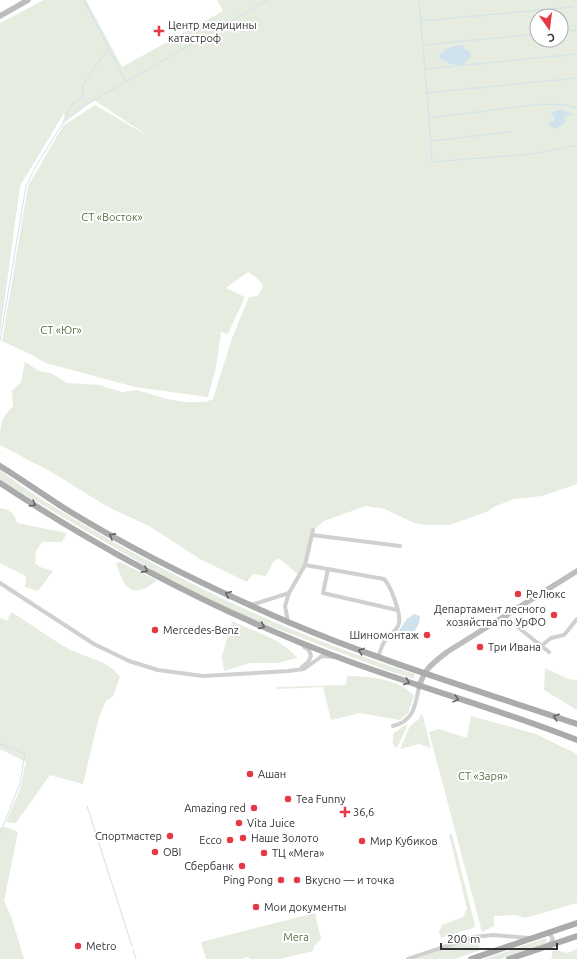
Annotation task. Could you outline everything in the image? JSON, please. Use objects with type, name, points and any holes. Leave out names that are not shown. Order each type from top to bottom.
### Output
[{"type":"main road","points":[[0,466],[64,508],[112,536],[288,622],[378,657],[577,724]]},
{"type":"main road","points":[[0,483],[84,536],[164,580],[237,616],[344,660],[577,740]]},
{"type":"main road","points":[[471,959],[577,923]]},
{"type":"main road","points":[[509,959],[577,936]]},
{"type":"street","points":[[0,16],[28,0]]},
{"type":"street","points":[[288,622],[284,606],[289,593],[305,565],[313,530]]},
{"type":"street","points":[[312,535],[400,546]]},
{"type":"street","points":[[305,565],[384,580],[388,584],[400,622],[394,633],[384,642],[378,657]]},
{"type":"street","points":[[328,569],[323,593],[397,610]]},
{"type":"street","points":[[393,726],[403,724],[411,716],[419,687],[428,667],[447,652],[577,571]]},
{"type":"street","points":[[0,583],[94,644],[129,661],[158,670],[193,676],[289,671],[304,668],[322,656],[344,660]]},
{"type":"street","points":[[252,605],[289,593]]},
{"type":"street","points":[[504,616],[549,652]]},
{"type":"street","points":[[541,646],[551,638],[564,635],[577,619]]},
{"type":"street","points":[[289,671],[305,665],[311,656],[309,650],[291,639]]},
{"type":"street","points":[[546,934],[550,934],[553,939],[549,945]]},
{"type":"street","points":[[408,959],[480,936],[533,938]]},
{"type":"green space","points":[[44,0],[86,0],[122,67],[223,11],[217,0],[577,0],[577,484],[542,496],[514,499],[496,506],[486,512],[450,525],[427,525],[414,523],[385,509],[366,506],[324,521],[313,530],[305,565],[299,575],[278,558],[273,562],[266,576],[253,574],[247,582],[200,559],[149,526],[106,506],[55,474],[0,445],[0,433],[3,419],[13,406],[12,391],[21,382],[25,362],[39,371],[51,373],[67,383],[99,385],[122,392],[137,390],[167,399],[185,402],[206,402],[213,399],[232,338],[249,297],[258,296],[263,286],[259,280],[248,272],[226,288],[245,297],[228,334],[221,332],[216,367],[208,397],[135,387],[46,363],[2,341],[28,186],[63,126],[95,105],[151,138],[94,100],[65,121],[64,113],[20,186],[0,334],[0,23]]},
{"type":"green space","points":[[0,470],[38,497],[142,558],[218,596],[295,631],[335,647],[415,674],[414,679],[386,670],[246,617],[163,576],[0,479]]},
{"type":"green space","points":[[0,508],[11,512],[17,523],[67,533],[62,542],[42,542],[36,551],[35,563],[40,567],[53,571],[38,591],[25,587],[26,576],[0,563]]},
{"type":"green space","points":[[120,562],[156,580],[155,582],[139,590],[129,588],[122,579],[116,563]]},
{"type":"green space","points":[[11,612],[69,649],[109,666],[120,677],[113,696],[106,701],[99,717],[83,784],[50,775],[16,823],[6,822],[20,789],[26,762],[0,749],[0,618],[7,621]]},
{"type":"green space","points":[[232,621],[275,640],[291,651],[297,658],[278,663],[250,663],[224,671],[222,656]]},
{"type":"green space","points":[[545,668],[568,679],[577,680],[577,710],[544,690]]},
{"type":"green space","points":[[347,676],[384,680],[392,682],[408,690],[414,696],[408,713],[400,720],[360,713],[331,720],[323,687],[277,689],[278,687],[346,685]]},
{"type":"green space","points":[[422,713],[431,748],[419,744],[400,749],[410,726],[418,720]]},
{"type":"green space","name":"СТ «Заря»","points":[[471,716],[536,734],[577,754],[577,903],[525,918],[516,915],[494,916],[494,926],[482,932],[429,732],[439,729],[467,738]]},
{"type":"green space","points":[[408,724],[397,748],[393,744],[393,734]]},
{"type":"green space","points":[[6,827],[18,832],[4,901],[11,916],[24,959],[0,959],[0,828]]},
{"type":"green space","points":[[452,834],[475,925],[473,928],[441,938],[439,932],[442,925],[463,917],[467,908],[449,835]]},
{"type":"green space","name":"Мега","points":[[315,913],[321,939],[314,946],[313,951],[279,959],[251,959],[248,957],[243,959],[206,959],[201,942]]},
{"type":"green space","points":[[477,938],[480,950],[455,959],[415,959]]},
{"type":"green space","points":[[546,938],[547,943],[501,959],[484,959]]},
{"type":"green space","points":[[577,949],[577,959],[549,959],[552,958],[552,952],[555,950],[568,953]]},
{"type":"water","points":[[463,45],[464,49],[470,51],[471,56],[463,65],[450,64],[439,56],[446,49]]},
{"type":"water","points":[[562,109],[572,115],[564,116],[565,123],[556,129],[549,125],[549,122],[554,121],[554,116],[550,113]]},
{"type":"water","points":[[414,614],[420,616],[420,621],[416,629],[410,635],[398,639],[395,636],[407,619]]},
{"type":"waterway","points":[[84,0],[126,82]]},
{"type":"waterway","points":[[0,341],[26,186],[36,166],[63,123],[86,105],[268,0]]},
{"type":"waterway","points":[[419,0],[429,117]]},
{"type":"waterway","points":[[421,21],[573,7]]},
{"type":"waterway","points":[[569,30],[576,30]]},
{"type":"waterway","points":[[424,45],[529,35]]},
{"type":"waterway","points":[[63,122],[73,103],[81,98],[84,91],[82,86],[108,49]]},
{"type":"waterway","points":[[425,69],[577,54]]},
{"type":"waterway","points":[[426,93],[577,78]]},
{"type":"waterway","points":[[429,118],[541,104],[567,105],[577,109]]},
{"type":"waterway","points":[[429,122],[432,162],[531,154],[577,145]]},
{"type":"waterway","points":[[431,141],[510,132]]},
{"type":"waterway","points":[[0,744],[25,754],[20,783],[0,834]]},
{"type":"waterway","points":[[87,806],[132,946]]},
{"type":"waterway","points":[[133,950],[136,959]]},
{"type":"waterway","points":[[432,959],[436,958]]},
{"type":"place","name":"Центр медицины катастроф","points":[[159,31]]},
{"type":"place","name":"РеЛюкс","points":[[518,594]]},
{"type":"place","name":"Департамент лесного хозяйства по УрФО","points":[[554,615]]},
{"type":"place","name":"Mercedes-Benz","points":[[155,630]]},
{"type":"place","name":"Шиномонтаж","points":[[427,635]]},
{"type":"place","name":"Три Ивана","points":[[480,647]]},
{"type":"place","name":"Ашан","points":[[250,774]]},
{"type":"place","name":"Tea Funny","points":[[288,799]]},
{"type":"place","name":"Amazing red","points":[[254,808]]},
{"type":"place","name":"36,6","points":[[345,812]]},
{"type":"place","name":"Vita Juice","points":[[239,823]]},
{"type":"place","name":"Спортмастер","points":[[170,836]]},
{"type":"place","name":"Наше Золото","points":[[243,838]]},
{"type":"place","name":"Ecco","points":[[230,840]]},
{"type":"place","name":"Мир Кубиков","points":[[362,841]]},
{"type":"place","name":"OBI","points":[[155,852]]},
{"type":"place","name":"ТЦ «Мега»","points":[[264,853]]},
{"type":"place","name":"Сбербанк","points":[[242,866]]},
{"type":"place","name":"Ping Pong","points":[[281,880]]},
{"type":"place","name":"Вкусно — и точка","points":[[297,880]]},
{"type":"place","name":"Мои документы","points":[[256,907]]},
{"type":"place","name":"Metro","points":[[78,946]]},
{"type":"park label","name":"СТ «Восток»","points":[[112,217]]},
{"type":"park label","name":"СТ «Юг»","points":[[61,330]]}]
